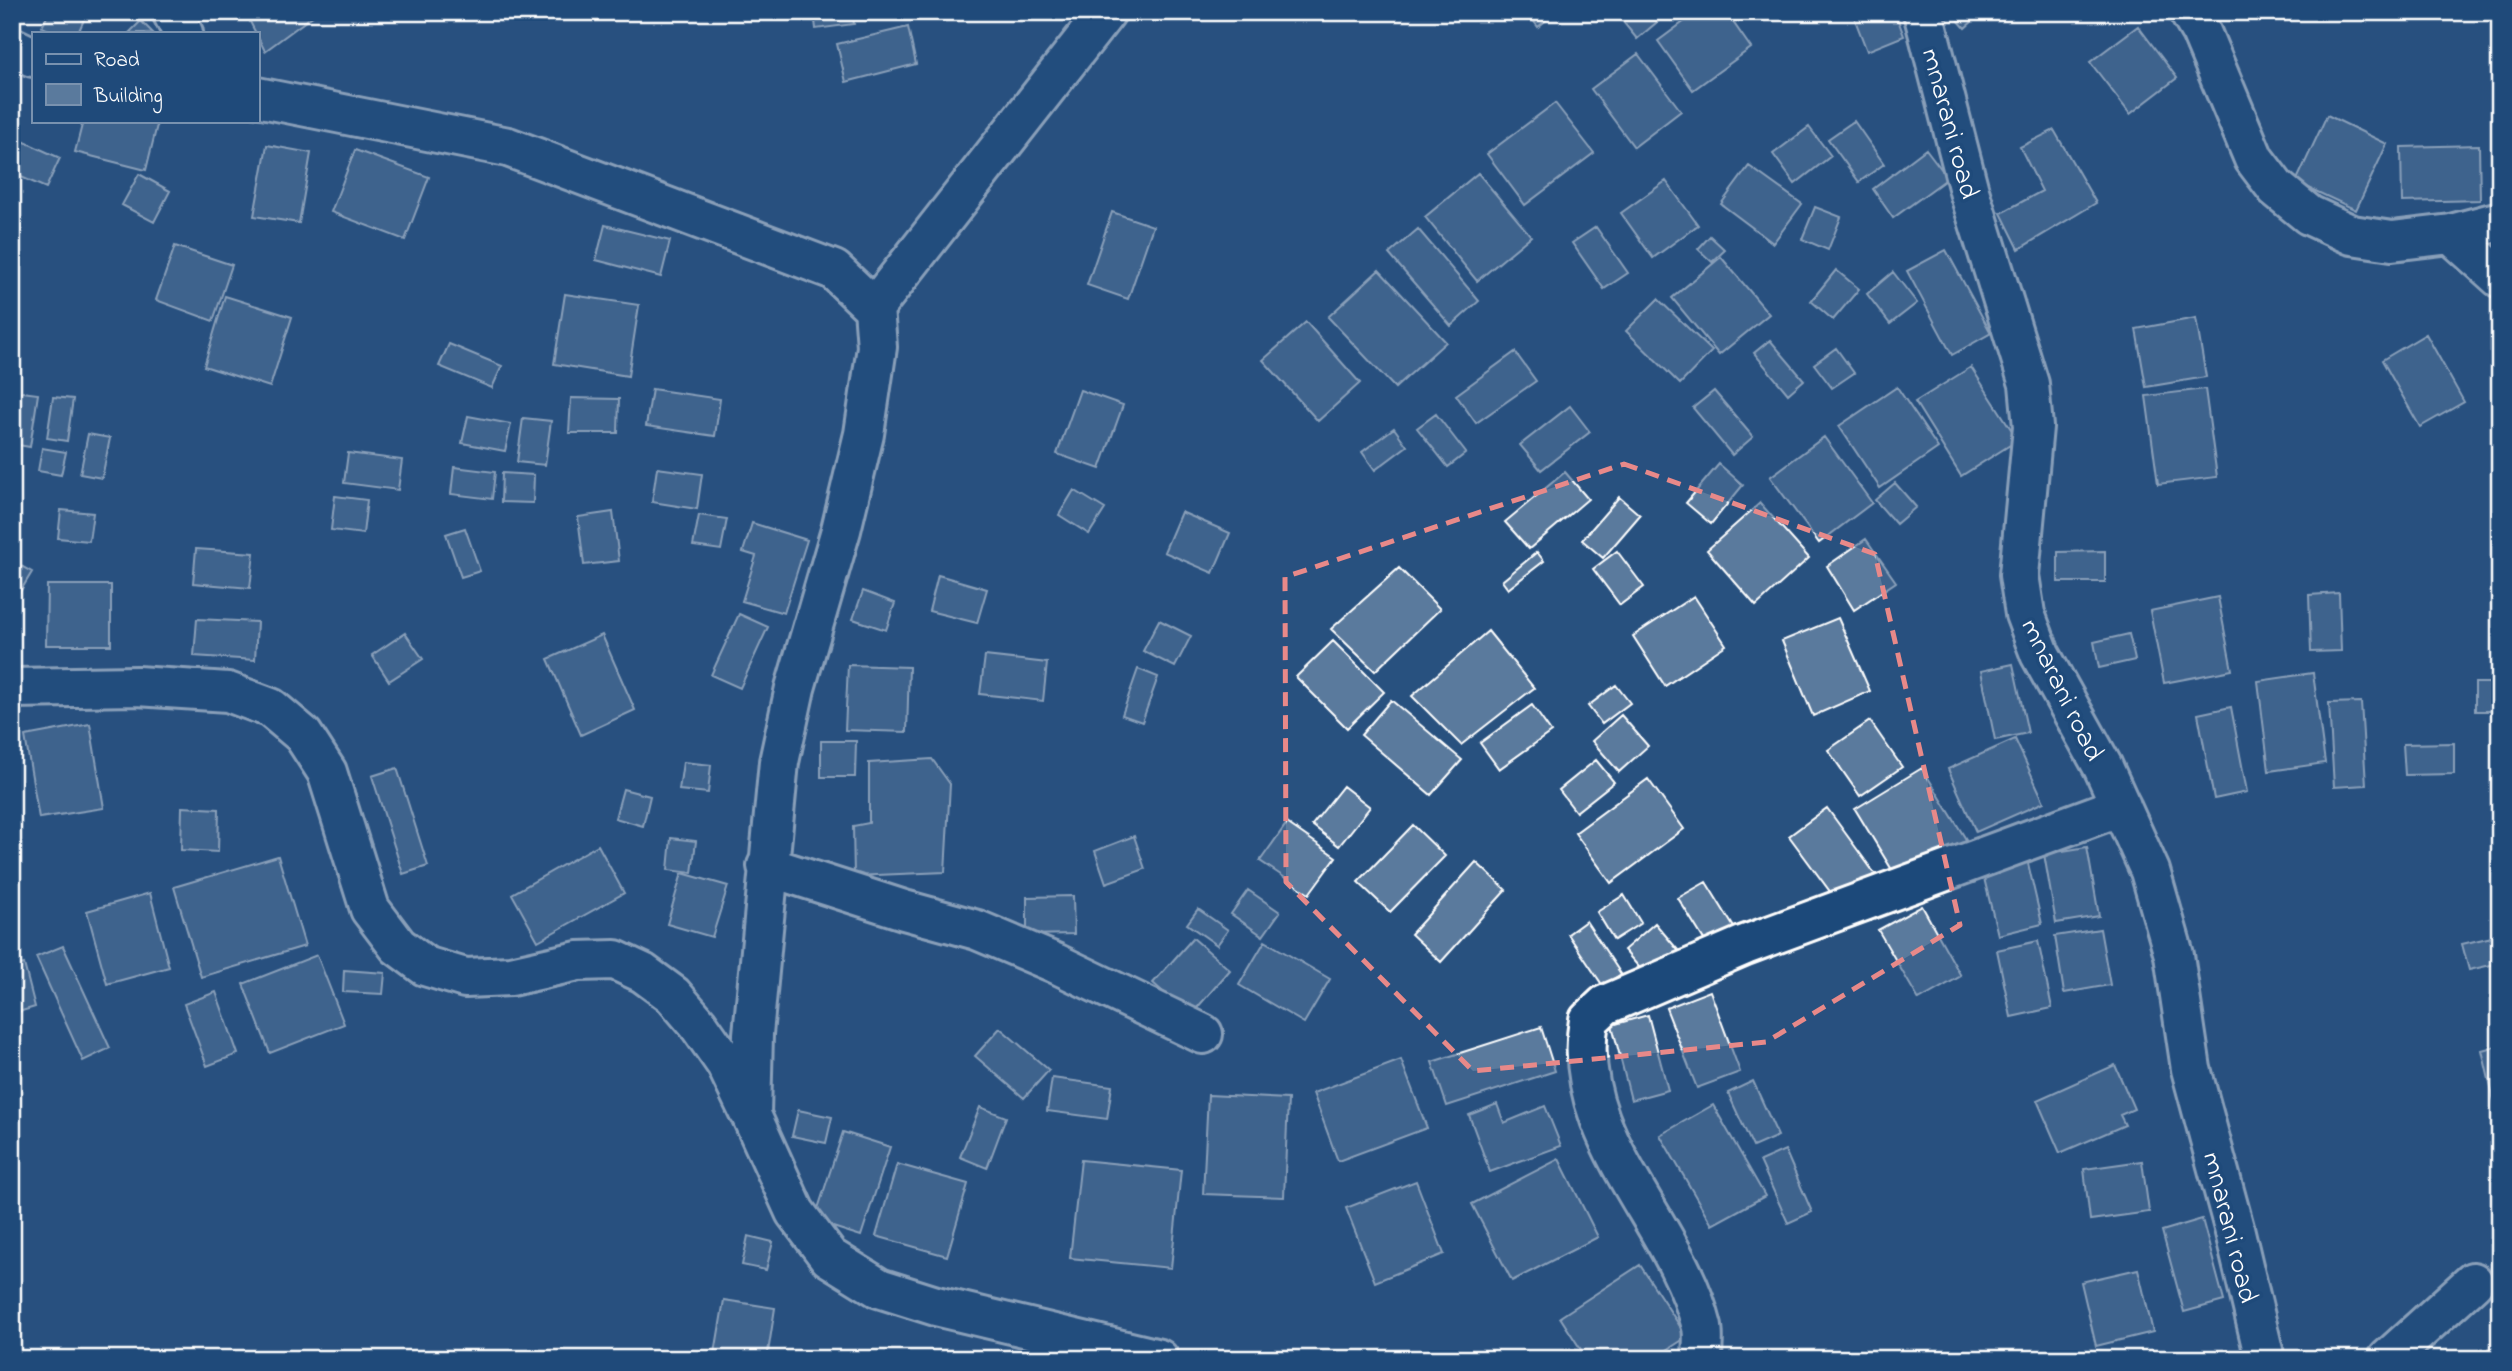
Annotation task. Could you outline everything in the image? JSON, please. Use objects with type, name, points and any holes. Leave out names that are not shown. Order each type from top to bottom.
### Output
[{"type":"street","points":[[172,12],[182,32]]},
{"type":"street","points":[[874,308],[1106,12]]},
{"type":"street","name":"mnarani road","points":[[1923,12],[1969,191],[2029,384],[2033,426],[2019,575],[2025,614],[2040,654],[2103,767],[2150,871],[2174,955],[2191,1069],[2234,1228],[2265,1359]]},
{"type":"street","points":[[2189,12],[2211,54],[2254,159],[2276,188],[2309,215],[2352,235],[2392,241],[2451,234],[2500,221]]},
{"type":"street","points":[[12,47],[32,57]]},
{"type":"street","points":[[259,97],[509,147],[834,270],[874,308],[877,347],[864,434],[841,530],[795,688],[779,762],[753,1034],[751,1115]]},
{"type":"street","points":[[2451,234],[2500,278]]},
{"type":"street","points":[[12,688],[136,686],[228,692],[271,708],[303,735],[327,772],[370,909],[398,946],[425,966],[466,978],[511,976],[578,961],[615,960],[643,973],[673,995],[698,1024],[726,1064],[795,1212],[829,1257],[879,1288],[936,1306],[1160,1359]]},
{"type":"street","points":[[1702,1359],[1702,1329],[1684,1273],[1614,1155],[1594,1098],[1585,1059],[1589,1020],[1605,1005],[1745,945],[2121,806]]},
{"type":"street","points":[[767,866],[976,930],[1055,963],[1203,1034]]},
{"type":"street","points":[[2388,1359],[2473,1282]]},
{"type":"highlighted area","points":[[1624,464],[1875,554],[1960,925],[1766,1042],[1473,1071],[1286,882],[1285,577]]},
{"type":"building","points":[[49,12],[87,13],[78,32],[54,32],[42,27]]},
{"type":"building","points":[[245,12],[318,12],[265,51],[259,39],[259,32],[255,32]]},
{"type":"building","points":[[814,12],[852,12],[854,24],[816,29]]},
{"type":"building","points":[[1527,12],[1556,12],[1538,27]]},
{"type":"building","points":[[1615,12],[1669,12],[1637,39]]},
{"type":"building","points":[[1697,12],[1726,12],[1751,48],[1693,90],[1658,41]]},
{"type":"building","points":[[1852,12],[1895,12],[1904,36],[1867,51]]},
{"type":"building","points":[[1951,12],[1983,12],[1965,28]]},
{"type":"building","points":[[141,21],[152,32],[130,32]]},
{"type":"building","points":[[2138,26],[2177,78],[2130,114],[2090,62]]},
{"type":"building","points":[[908,27],[916,64],[846,82],[837,44]]},
{"type":"building","points":[[1638,54],[1681,111],[1634,147],[1591,89]]},
{"type":"building","points":[[1555,103],[1594,153],[1525,205],[1487,154]]},
{"type":"building","points":[[2327,115],[2387,144],[2356,210],[2296,182]]},
{"type":"building","points":[[1854,121],[1884,164],[1859,182],[1828,139]]},
{"type":"building","points":[[83,122],[158,122],[146,170],[75,152]]},
{"type":"building","points":[[1809,127],[1831,156],[1795,184],[1773,154]]},
{"type":"building","points":[[2054,130],[2096,203],[2019,249],[2001,213],[2042,191],[2020,147]]},
{"type":"building","points":[[14,137],[60,158],[46,188],[12,173]]},
{"type":"building","points":[[267,145],[311,153],[299,223],[254,216]]},
{"type":"building","points":[[2479,145],[2480,200],[2402,202],[2401,147]]},
{"type":"building","points":[[1926,149],[1948,178],[1893,218],[1873,189]]},
{"type":"building","points":[[355,150],[429,177],[405,240],[331,212]]},
{"type":"building","points":[[1749,166],[1802,204],[1773,243],[1721,204]]},
{"type":"building","points":[[1478,173],[1531,236],[1477,281],[1425,217]]},
{"type":"building","points":[[139,174],[170,191],[154,222],[122,205]]},
{"type":"building","points":[[1666,181],[1698,225],[1653,258],[1621,213]]},
{"type":"building","points":[[1815,207],[1841,217],[1828,250],[1802,239]]},
{"type":"building","points":[[1112,212],[1153,226],[1128,299],[1087,285]]},
{"type":"building","points":[[605,225],[670,241],[661,277],[596,260]]},
{"type":"building","points":[[1596,227],[1628,273],[1604,289],[1572,243]]},
{"type":"building","points":[[1418,229],[1479,301],[1451,326],[1389,254]]},
{"type":"building","points":[[1710,236],[1725,250],[1712,262],[1698,249]]},
{"type":"building","points":[[175,246],[232,265],[213,321],[156,300]]},
{"type":"building","points":[[1946,250],[1991,333],[1952,355],[1907,271]]},
{"type":"building","points":[[1721,257],[1769,314],[1719,355],[1672,298]]},
{"type":"building","points":[[1379,270],[1446,342],[1395,388],[1328,317]]},
{"type":"building","points":[[1836,270],[1859,289],[1833,320],[1811,301]]},
{"type":"building","points":[[1893,272],[1917,303],[1890,324],[1867,294]]},
{"type":"building","points":[[565,294],[639,305],[628,376],[554,364]]},
{"type":"building","points":[[225,296],[292,317],[270,387],[204,366]]},
{"type":"building","points":[[1658,299],[1712,351],[1680,384],[1626,331]]},
{"type":"building","points":[[2196,318],[2206,377],[2146,387],[2136,329]]},
{"type":"building","points":[[1306,322],[1360,383],[1318,421],[1263,360]]},
{"type":"building","points":[[2426,334],[2464,402],[2420,427],[2382,360]]},
{"type":"building","points":[[1770,340],[1804,380],[1788,394],[1754,353]]},
{"type":"building","points":[[449,344],[502,366],[492,388],[439,366]]},
{"type":"building","points":[[1836,348],[1854,373],[1832,388],[1814,364]]},
{"type":"building","points":[[1515,352],[1536,381],[1476,423],[1456,395]]},
{"type":"building","points":[[1971,367],[2018,440],[1961,476],[1915,402]]},
{"type":"building","points":[[1897,387],[1938,448],[1880,488],[1839,426]]},
{"type":"building","points":[[652,389],[720,399],[715,436],[646,426]]},
{"type":"building","points":[[2205,389],[2217,477],[2158,484],[2146,396]]},
{"type":"building","points":[[1080,390],[1123,405],[1100,469],[1057,454]]},
{"type":"building","points":[[14,391],[38,394],[30,447],[12,444]]},
{"type":"building","points":[[1714,391],[1753,437],[1732,455],[1693,408]]},
{"type":"building","points":[[53,397],[73,399],[67,441],[47,438]]},
{"type":"building","points":[[571,398],[619,399],[618,433],[569,433]]},
{"type":"building","points":[[1570,406],[1590,432],[1541,470],[1520,445]]},
{"type":"building","points":[[1436,414],[1466,453],[1448,467],[1417,428]]},
{"type":"building","points":[[468,416],[511,424],[505,451],[462,443]]},
{"type":"building","points":[[523,418],[551,421],[545,465],[517,462]]},
{"type":"building","points":[[1394,428],[1407,446],[1375,470],[1362,452]]},
{"type":"building","points":[[88,434],[110,438],[102,478],[80,474]]},
{"type":"building","points":[[1824,437],[1872,503],[1819,543],[1770,477]]},
{"type":"building","points":[[42,448],[66,452],[61,475],[38,471]]},
{"type":"building","points":[[348,453],[402,460],[398,490],[344,483]]},
{"type":"building","points":[[1719,464],[1743,485],[1711,524],[1686,503]]},
{"type":"building","points":[[454,467],[495,472],[492,499],[451,494]]},
{"type":"building","points":[[657,468],[702,474],[697,509],[652,502]]},
{"type":"building","points":[[1565,472],[1588,499],[1529,549],[1505,522]]},
{"type":"building","points":[[502,473],[534,475],[533,503],[501,502]]},
{"type":"building","points":[[1895,483],[1916,507],[1896,524],[1875,500]]},
{"type":"building","points":[[1074,490],[1105,509],[1089,534],[1059,515]]},
{"type":"building","points":[[335,496],[367,500],[363,534],[331,530]]},
{"type":"building","points":[[1619,497],[1640,515],[1603,558],[1582,540]]},
{"type":"building","points":[[1760,503],[1809,558],[1756,606],[1707,550]]},
{"type":"building","points":[[61,510],[93,513],[89,541],[58,538]]},
{"type":"building","points":[[613,512],[619,561],[584,565],[578,517]]},
{"type":"building","points":[[1181,512],[1230,533],[1213,573],[1164,552]]},
{"type":"building","points":[[699,515],[727,519],[721,550],[693,546]]},
{"type":"building","points":[[752,523],[807,540],[784,613],[742,601],[756,556],[743,552]]},
{"type":"building","points":[[465,528],[480,571],[461,577],[446,534]]},
{"type":"building","points":[[1866,539],[1896,582],[1854,610],[1827,566]]},
{"type":"building","points":[[196,549],[254,553],[250,588],[193,583]]},
{"type":"building","points":[[1617,551],[1644,587],[1620,605],[1593,569]]},
{"type":"building","points":[[2105,551],[2105,582],[2058,582],[2058,552]]},
{"type":"building","points":[[1537,552],[1544,561],[1508,589],[1502,581]]},
{"type":"building","points":[[12,561],[32,572],[12,605]]},
{"type":"building","points":[[1399,568],[1440,609],[1375,671],[1331,629]]},
{"type":"building","points":[[938,575],[987,589],[977,623],[929,611]]},
{"type":"building","points":[[47,585],[111,585],[111,645],[46,645]]},
{"type":"building","points":[[863,591],[895,603],[886,630],[853,619]]},
{"type":"building","points":[[2339,593],[2341,651],[2311,652],[2309,595]]},
{"type":"building","points":[[1694,596],[1726,645],[1665,686],[1633,636]]},
{"type":"building","points":[[2218,597],[2232,670],[2164,683],[2150,611]]},
{"type":"building","points":[[739,614],[768,627],[740,688],[711,675]]},
{"type":"building","points":[[1838,618],[1870,691],[1813,716],[1782,641]]},
{"type":"building","points":[[197,619],[257,622],[255,660],[194,656]]},
{"type":"building","points":[[1159,620],[1191,636],[1175,667],[1143,651]]},
{"type":"building","points":[[1488,631],[1534,688],[1461,745],[1412,696]]},
{"type":"building","points":[[405,633],[423,659],[389,681],[372,655]]},
{"type":"building","points":[[2129,634],[2135,660],[2099,668],[2094,642]]},
{"type":"building","points":[[602,635],[635,710],[581,735],[548,659]]},
{"type":"building","points":[[1333,641],[1384,692],[1347,728],[1296,677]]},
{"type":"building","points":[[985,656],[1047,663],[1043,701],[980,694]]},
{"type":"building","points":[[2013,664],[2028,733],[1995,740],[1981,671]]},
{"type":"building","points":[[848,665],[909,667],[907,732],[845,730]]},
{"type":"building","points":[[1138,669],[1158,677],[1142,722],[1122,715]]},
{"type":"building","points":[[2313,673],[2325,763],[2269,771],[2258,681]]},
{"type":"building","points":[[2475,683],[2500,683],[2500,711],[2475,711]]},
{"type":"building","points":[[1616,685],[1630,703],[1602,724],[1588,706]]},
{"type":"building","points":[[1391,700],[1462,760],[1431,795],[1361,735]]},
{"type":"building","points":[[2361,702],[2366,785],[2334,787],[2329,703]]},
{"type":"building","points":[[1532,705],[1551,732],[1499,769],[1480,743]]},
{"type":"building","points":[[2231,707],[2247,792],[2214,799],[2198,714]]},
{"type":"building","points":[[1621,715],[1648,746],[1619,772],[1592,741]]},
{"type":"building","points":[[1870,721],[1902,767],[1860,796],[1828,750]]},
{"type":"building","points":[[90,724],[104,808],[39,818],[25,736]]},
{"type":"building","points":[[2015,739],[2044,802],[1976,832],[1948,769]]},
{"type":"building","points":[[821,741],[856,741],[855,777],[821,777]]},
{"type":"building","points":[[2454,743],[2454,774],[2405,775],[2403,744]]},
{"type":"building","points":[[932,759],[950,784],[945,872],[854,876],[853,826],[869,823],[869,763]]},
{"type":"building","points":[[1596,760],[1614,782],[1576,812],[1559,790]]},
{"type":"building","points":[[683,762],[711,765],[708,793],[679,790]]},
{"type":"building","points":[[397,768],[428,866],[403,874],[372,776]]},
{"type":"building","points":[[1922,768],[1967,841],[1900,883],[1855,809]]},
{"type":"building","points":[[1648,779],[1684,829],[1611,883],[1575,833]]},
{"type":"building","points":[[1343,786],[1370,807],[1339,846],[1312,825]]},
{"type":"building","points":[[623,789],[650,796],[643,826],[615,818]]},
{"type":"building","points":[[182,807],[219,809],[218,852],[181,850]]},
{"type":"building","points":[[1827,808],[1878,878],[1840,905],[1789,836]]},
{"type":"building","points":[[1287,823],[1336,857],[1309,894],[1260,861]]},
{"type":"building","points":[[1413,825],[1445,856],[1390,912],[1358,882]]},
{"type":"building","points":[[1134,836],[1145,869],[1106,883],[1095,851]]},
{"type":"building","points":[[671,838],[696,841],[692,873],[668,870]]},
{"type":"building","points":[[598,845],[624,893],[538,941],[512,894]]},
{"type":"building","points":[[2087,847],[2099,916],[2056,923],[2044,854]]},
{"type":"building","points":[[278,856],[305,946],[201,977],[174,887]]},
{"type":"building","points":[[2027,859],[2042,924],[1998,935],[1982,870]]},
{"type":"building","points":[[1476,862],[1506,890],[1441,962],[1411,934]]},
{"type":"building","points":[[682,873],[728,886],[712,937],[667,924]]},
{"type":"building","points":[[1706,882],[1738,934],[1711,951],[1678,898]]},
{"type":"building","points":[[1248,890],[1280,912],[1263,936],[1231,914]]},
{"type":"building","points":[[150,893],[169,967],[107,984],[87,911]]},
{"type":"building","points":[[1624,895],[1641,923],[1614,940],[1597,912]]},
{"type":"building","points":[[1073,896],[1074,934],[1027,935],[1027,897]]},
{"type":"building","points":[[1922,906],[1961,976],[1919,1000],[1878,930]]},
{"type":"building","points":[[1198,909],[1228,930],[1217,945],[1187,924]]},
{"type":"building","points":[[1586,921],[1621,974],[1603,986],[1568,934]]},
{"type":"building","points":[[1655,923],[1683,956],[1652,982],[1624,950]]},
{"type":"building","points":[[2100,929],[2110,985],[2064,993],[2055,936]]},
{"type":"building","points":[[2500,935],[2500,963],[2469,970],[2462,944]]},
{"type":"building","points":[[1193,938],[1230,970],[1190,1016],[1153,983]]},
{"type":"building","points":[[1265,941],[1330,979],[1304,1023],[1239,985]]},
{"type":"building","points":[[2038,941],[2052,1008],[2011,1017],[1997,950]]},
{"type":"building","points":[[63,946],[110,1048],[83,1061],[36,957]]},
{"type":"building","points":[[317,955],[344,1024],[270,1053],[243,984]]},
{"type":"building","points":[[24,964],[35,1007],[12,1014],[12,967]]},
{"type":"building","points":[[344,970],[385,973],[383,994],[343,992]]},
{"type":"building","points":[[1710,991],[1740,1072],[1697,1088],[1666,1008]]},
{"type":"building","points":[[216,992],[238,1054],[207,1066],[184,1004]]},
{"type":"building","points":[[1648,1015],[1668,1090],[1631,1100],[1612,1025]]},
{"type":"building","points":[[1541,1027],[1555,1071],[1447,1106],[1432,1062]]},
{"type":"building","points":[[1000,1028],[1049,1070],[1024,1098],[975,1056]]},
{"type":"building","points":[[2500,1045],[2500,1104],[2495,1105],[2482,1050]]},
{"type":"building","points":[[1401,1060],[1427,1128],[1338,1161],[1313,1093]]},
{"type":"building","points":[[2115,1065],[2134,1109],[2120,1115],[2125,1125],[2060,1153],[2037,1100]]},
{"type":"building","points":[[1052,1078],[1112,1086],[1107,1119],[1047,1111]]},
{"type":"building","points":[[1753,1081],[1778,1136],[1753,1147],[1728,1093]]},
{"type":"building","points":[[1208,1095],[1288,1099],[1284,1197],[1203,1194]]},
{"type":"building","points":[[1497,1104],[1504,1123],[1545,1106],[1561,1146],[1490,1172],[1469,1115]]},
{"type":"building","points":[[1713,1105],[1765,1196],[1712,1225],[1660,1135]]},
{"type":"building","points":[[980,1107],[1006,1117],[987,1168],[960,1157]]},
{"type":"building","points":[[798,1110],[832,1117],[826,1143],[792,1136]]},
{"type":"building","points":[[843,1132],[890,1147],[861,1236],[814,1221]]},
{"type":"building","points":[[1785,1150],[1812,1212],[1788,1223],[1760,1161]]},
{"type":"building","points":[[1559,1159],[1598,1237],[1512,1281],[1472,1204]]},
{"type":"building","points":[[1081,1160],[1181,1170],[1171,1268],[1070,1258]]},
{"type":"building","points":[[2142,1161],[2149,1212],[2090,1220],[2084,1169]]},
{"type":"building","points":[[897,1164],[968,1184],[947,1256],[876,1236]]},
{"type":"building","points":[[1416,1181],[1444,1254],[1375,1282],[1346,1208]]},
{"type":"building","points":[[2202,1219],[2224,1301],[2184,1312],[2162,1231]]},
{"type":"building","points":[[748,1236],[773,1242],[766,1270],[742,1265]]},
{"type":"building","points":[[1640,1265],[1687,1337],[1653,1359],[1587,1359],[1560,1317]]},
{"type":"building","points":[[2138,1269],[2153,1332],[2096,1346],[2081,1282]]},
{"type":"building","points":[[724,1300],[775,1308],[767,1359],[714,1359]]}]
